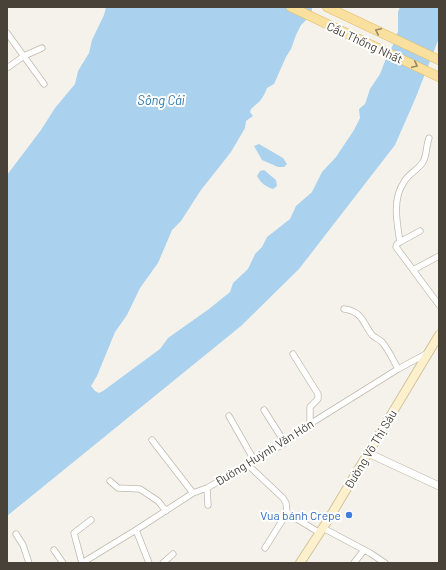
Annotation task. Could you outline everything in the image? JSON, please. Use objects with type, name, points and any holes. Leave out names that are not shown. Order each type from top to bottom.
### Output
[{"type":"main road","name":"Cầu Thống Nhất","points":[[291,7],[439,77]]},
{"type":"main road","name":"Cầu Thống Nhất","points":[[327,7],[439,60]]},
{"type":"main road","name":"Đường Võ Thị Sáu","points":[[300,563],[321,531],[426,354],[439,335]]},
{"type":"street","points":[[7,33],[44,84]]},
{"type":"street","points":[[7,68],[24,56],[42,48]]},
{"type":"street","points":[[400,242],[396,205],[404,182],[423,163],[426,156],[426,146],[429,138]]},
{"type":"street","points":[[420,232],[400,242],[396,247],[439,305]]},
{"type":"street","points":[[413,270],[439,256]]},
{"type":"street","points":[[344,309],[354,312],[360,316],[372,335],[381,340],[398,369]]},
{"type":"street","points":[[293,354],[318,394],[318,399],[310,407],[310,424]]},
{"type":"street","name":"Đường Huỳnh Văn Hớn","points":[[82,563],[193,493],[207,488],[285,443],[310,424],[398,369],[426,354]]},
{"type":"street","points":[[264,410],[285,443]]},
{"type":"street","points":[[229,416],[254,460]]},
{"type":"street","points":[[152,440],[193,493]]},
{"type":"street","points":[[368,453],[439,486]]},
{"type":"street","points":[[248,464],[283,498],[286,503],[287,513],[265,548]]},
{"type":"street","points":[[110,481],[118,488],[140,489],[158,501],[166,511]]},
{"type":"street","points":[[207,488],[208,505]]},
{"type":"street","points":[[287,513],[321,531],[364,550],[385,563]]},
{"type":"street","points":[[82,563],[74,533],[92,520]]},
{"type":"street","points":[[136,530],[149,563]]},
{"type":"street","points":[[16,534],[23,545],[29,563]]},
{"type":"street","points":[[54,550],[63,563]]},
{"type":"street","points":[[354,563],[364,550]]},
{"type":"street","points":[[163,563],[173,554]]},
{"type":"water","name":"Sông Cái","points":[[106,7],[312,7],[312,10],[308,18],[301,25],[274,84],[267,88],[260,101],[251,109],[250,112],[253,116],[246,121],[245,128],[231,152],[201,190],[181,221],[172,230],[158,263],[140,288],[127,315],[115,332],[97,376],[91,386],[99,393],[160,349],[168,338],[230,292],[233,283],[248,269],[255,254],[262,247],[267,237],[290,219],[296,206],[312,192],[322,172],[336,157],[360,118],[359,109],[365,104],[370,89],[380,74],[394,43],[398,31],[398,12],[400,7],[439,7],[439,38],[395,145],[299,269],[241,326],[7,516],[7,175],[41,130],[55,108],[75,84],[78,71],[89,53],[92,40],[104,15]]},
{"type":"water","points":[[259,144],[283,158],[287,164],[284,167],[278,167],[262,160],[254,146]]},
{"type":"water","points":[[264,170],[276,180],[277,186],[273,189],[260,181],[257,176],[260,171]]},
{"type":"place","name":"Vua bánh Crepe","points":[[349,515]]}]
